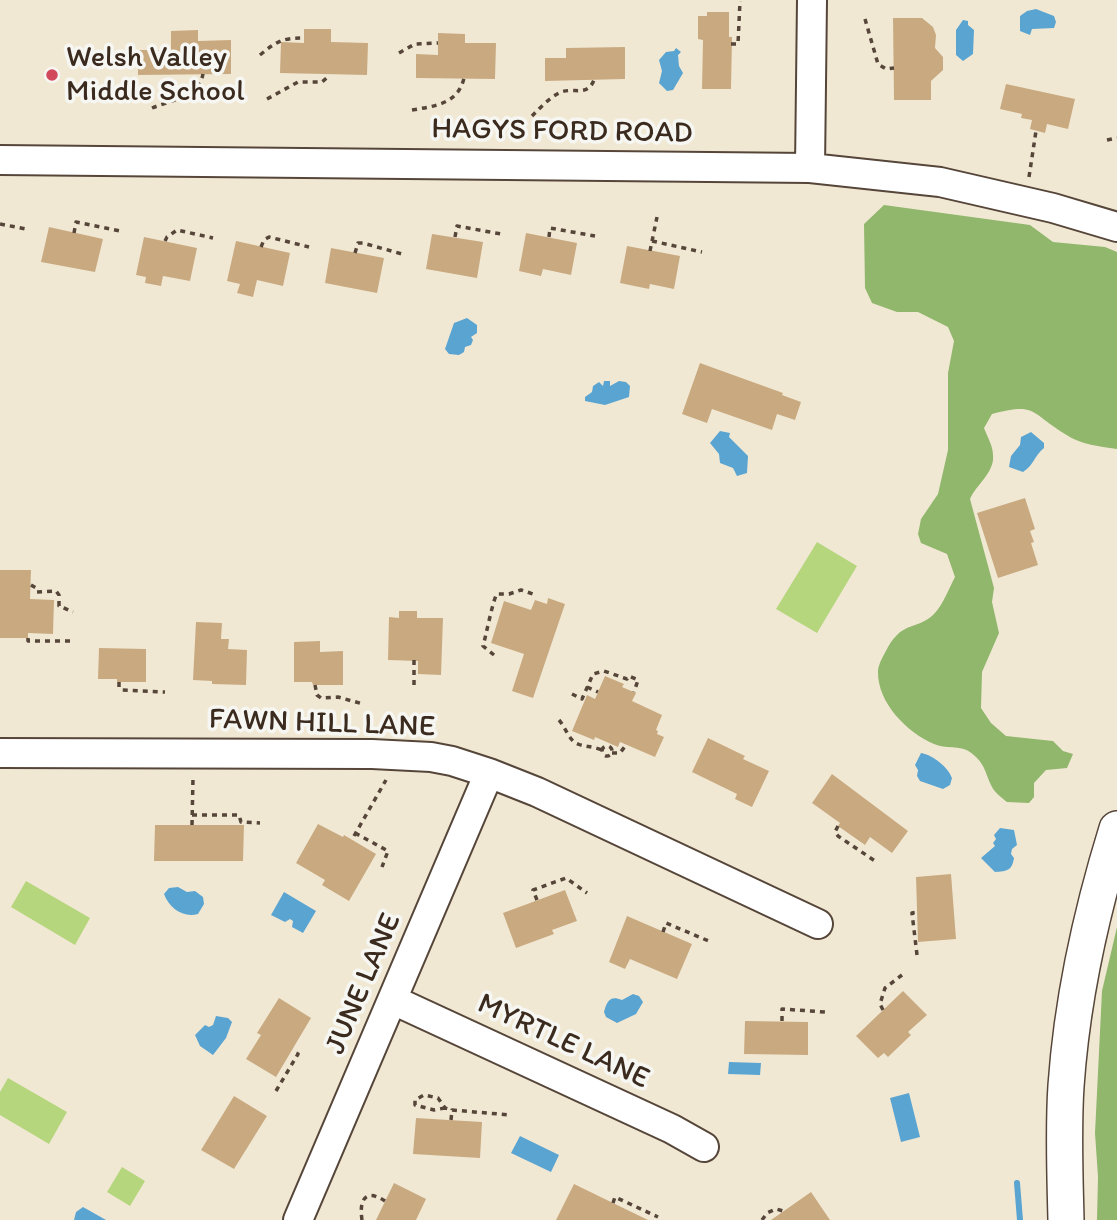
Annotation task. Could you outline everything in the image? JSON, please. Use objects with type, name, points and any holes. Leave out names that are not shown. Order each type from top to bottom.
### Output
[{"type":"main road","points":[[1066,1220],[1064,1142],[1072,1032],[1090,928],[1117,829]]},
{"type":"street","points":[[810,168],[812,0]]},
{"type":"street","name":"HAGYS FORD ROAD","points":[[0,160],[810,168],[940,182],[1026,201],[1117,227]]},
{"type":"street","name":"FAWN HILL LANE","points":[[0,753],[397,755],[452,761],[537,792],[818,924]]},
{"type":"street","name":"JUNE LANE","points":[[298,1220],[489,773]]},
{"type":"street","name":"MYRTLE LANE","points":[[393,1000],[672,1129],[704,1147]]},
{"type":"path","points":[[732,44],[738,44],[740,1]]},
{"type":"path","points":[[864,19],[877,64],[886,69],[894,68]]},
{"type":"path","points":[[260,55],[285,38],[304,38]]},
{"type":"path","points":[[399,53],[415,44],[438,43]]},
{"type":"path","points":[[152,108],[183,97],[202,79],[203,74]]},
{"type":"path","points":[[267,99],[298,82],[322,82],[330,75]]},
{"type":"path","points":[[412,110],[452,99],[458,94],[464,78]]},
{"type":"path","points":[[532,116],[558,93],[586,91],[594,80]]},
{"type":"path","points":[[1026,201],[1037,131]]},
{"type":"path","points":[[1107,140],[1117,138]]},
{"type":"path","points":[[650,251],[657,217]]},
{"type":"path","points":[[74,233],[76,222],[120,231]]},
{"type":"path","points":[[0,224],[26,229]]},
{"type":"path","points":[[455,237],[457,226],[501,234]]},
{"type":"path","points":[[549,237],[550,228],[595,236]]},
{"type":"path","points":[[165,241],[177,230],[213,238]]},
{"type":"path","points":[[261,247],[269,237],[309,247]]},
{"type":"path","points":[[652,241],[702,252]]},
{"type":"path","points":[[355,253],[358,243],[363,243],[402,254]]},
{"type":"path","points":[[31,585],[37,592],[56,592],[59,595],[59,606],[72,612]]},
{"type":"path","points":[[494,655],[483,646],[493,613],[493,599],[497,594],[521,590],[536,595]]},
{"type":"path","points":[[28,638],[28,641],[72,641]]},
{"type":"path","points":[[414,655],[414,685]]},
{"type":"path","points":[[572,694],[582,699],[593,674],[604,671],[627,680],[629,676],[638,680],[634,692]]},
{"type":"path","points":[[119,682],[122,690],[165,692]]},
{"type":"path","points":[[316,685],[317,695],[321,698],[338,697],[363,704]]},
{"type":"path","points":[[587,687],[598,692]]},
{"type":"path","points":[[559,720],[567,729],[569,737],[577,744],[591,745],[602,750],[609,747],[612,754],[620,753],[626,745]]},
{"type":"path","points":[[192,825],[193,753]]},
{"type":"path","points":[[382,867],[388,851],[355,834],[390,774],[397,755]]},
{"type":"path","points":[[192,815],[239,815],[242,822],[260,823]]},
{"type":"path","points":[[838,826],[835,832],[838,836],[875,861]]},
{"type":"path","points":[[537,900],[533,890],[566,878],[587,893]]},
{"type":"path","points":[[917,956],[912,913],[918,912]]},
{"type":"path","points":[[663,932],[666,923],[711,942]]},
{"type":"path","points":[[883,1010],[880,1004],[885,988],[902,975]]},
{"type":"path","points":[[782,1021],[782,1009],[825,1012]]},
{"type":"path","points":[[276,1091],[299,1055],[294,1052]]},
{"type":"path","points":[[446,1108],[438,1098],[424,1095],[415,1100],[415,1105],[425,1110],[446,1108],[510,1115]]},
{"type":"path","points":[[451,1120],[452,1110]]},
{"type":"path","points":[[362,1220],[360,1208],[364,1199],[375,1194],[385,1201]]},
{"type":"path","points":[[612,1203],[615,1197],[657,1217]]},
{"type":"path","points":[[762,1220],[767,1213],[776,1209],[783,1212]]},
{"type":"green space","points":[[884,205],[1030,225],[1053,242],[1105,247],[1117,252],[1117,449],[1077,441],[1026,410],[992,414],[984,428],[992,448],[993,461],[970,499],[994,588],[992,602],[999,633],[982,672],[981,708],[991,723],[1006,736],[1053,741],[1063,751],[1073,754],[1067,768],[1046,770],[1034,783],[1034,797],[1029,803],[1007,802],[1001,797],[992,787],[982,764],[970,752],[962,748],[934,744],[905,725],[888,705],[879,683],[879,665],[888,647],[899,633],[934,614],[955,577],[947,554],[921,543],[918,534],[921,519],[938,494],[948,450],[948,373],[954,341],[948,327],[918,312],[897,312],[872,303],[865,288],[864,224]]},
{"type":"green space","points":[[817,542],[857,566],[817,633],[776,609]]},
{"type":"green space","points":[[26,881],[90,918],[75,945],[11,907]]},
{"type":"green space","points":[[1117,927],[1117,1220],[1097,1220],[1095,1133],[1102,991]]},
{"type":"green space","points":[[8,1078],[67,1112],[49,1144],[0,1115],[0,1092]]},
{"type":"green space","points":[[122,1167],[145,1181],[130,1206],[107,1192]]},
{"type":"water","points":[[1036,9],[1054,16],[1054,28],[1032,29],[1030,35],[1020,31],[1020,16]]},
{"type":"water","points":[[963,20],[968,21],[968,25],[974,30],[973,54],[963,61],[956,55],[956,30]]},
{"type":"water","points":[[676,48],[681,52],[678,55],[679,66],[683,73],[673,90],[667,91],[659,83],[662,71],[659,60],[666,52]]},
{"type":"water","points":[[467,318],[477,325],[477,333],[471,337],[471,345],[465,347],[464,352],[459,355],[449,354],[445,349],[454,323]]},
{"type":"water","points":[[604,381],[610,381],[610,386],[619,381],[626,382],[630,386],[629,397],[605,405],[585,401],[593,386],[599,382],[603,386]]},
{"type":"water","points":[[720,431],[730,433],[729,437],[748,456],[747,473],[737,476],[733,468],[720,463],[719,454],[710,443]]},
{"type":"water","points":[[1031,432],[1044,443],[1044,448],[1023,472],[1009,467],[1011,456],[1020,445],[1021,437]]},
{"type":"water","points":[[921,753],[944,766],[952,778],[950,785],[943,789],[920,781],[915,765]]},
{"type":"water","points":[[1000,828],[1014,830],[1017,845],[1012,849],[1014,858],[1010,868],[995,872],[981,858],[995,846],[994,835]]},
{"type":"water","points":[[178,887],[187,892],[195,891],[203,897],[204,904],[198,914],[187,915],[169,904],[164,894],[169,888]]},
{"type":"water","points":[[284,892],[316,911],[303,933],[292,927],[293,921],[290,919],[285,922],[271,915]]},
{"type":"water","points":[[633,994],[639,996],[643,1002],[636,1014],[617,1023],[606,1017],[604,1012],[610,1000],[622,1000]]},
{"type":"water","points":[[216,1016],[228,1018],[232,1022],[226,1038],[213,1055],[200,1046],[195,1035],[205,1025],[213,1025]]},
{"type":"water","points":[[729,1062],[761,1063],[760,1075],[728,1074]]},
{"type":"water","points":[[909,1093],[920,1137],[901,1142],[890,1098]]},
{"type":"water","points":[[520,1136],[559,1155],[551,1172],[511,1153]]},
{"type":"water","points":[[83,1207],[106,1220],[74,1220],[76,1212]]},
{"type":"building","points":[[707,12],[729,12],[729,37],[732,37],[731,89],[702,89],[703,40],[698,39],[698,16],[707,16]]},
{"type":"building","points":[[893,18],[922,18],[933,27],[936,35],[935,48],[943,57],[943,70],[931,81],[931,100],[894,100]]},
{"type":"building","points":[[304,29],[331,29],[331,42],[368,43],[367,75],[280,73],[281,42],[304,43]]},
{"type":"building","points":[[198,30],[198,41],[231,40],[231,74],[138,75],[138,50],[171,50],[171,31]]},
{"type":"building","points":[[438,33],[465,34],[465,43],[496,43],[495,79],[416,78],[416,54],[438,55]]},
{"type":"building","points":[[625,47],[625,79],[545,81],[545,58],[566,58],[566,48]]},
{"type":"building","points":[[1006,84],[1075,99],[1068,129],[1047,124],[1045,133],[1030,129],[1032,120],[1021,118],[1022,114],[1000,109]]},
{"type":"building","points":[[49,227],[103,239],[95,272],[41,262]]},
{"type":"building","points":[[526,233],[577,243],[571,275],[543,269],[541,276],[519,271]]},
{"type":"building","points":[[432,234],[483,242],[477,278],[426,269]]},
{"type":"building","points":[[144,237],[197,248],[190,281],[163,276],[161,286],[145,283],[146,277],[136,275]]},
{"type":"building","points":[[236,241],[290,253],[283,286],[257,280],[253,297],[237,293],[240,284],[227,281]]},
{"type":"building","points":[[627,246],[680,256],[674,289],[650,284],[649,289],[620,283]]},
{"type":"building","points":[[331,248],[384,258],[377,293],[325,283]]},
{"type":"building","points":[[700,363],[801,402],[795,420],[777,414],[772,430],[712,409],[707,423],[682,414]]},
{"type":"building","points":[[1025,498],[1035,529],[1030,531],[1034,542],[1031,543],[1038,565],[998,578],[977,513]]},
{"type":"building","points":[[0,570],[31,570],[30,599],[54,600],[53,634],[28,633],[28,638],[0,638]]},
{"type":"building","points":[[548,598],[565,604],[533,698],[512,691],[524,654],[491,643],[504,601],[531,610],[535,600],[547,604]]},
{"type":"building","points":[[399,611],[417,611],[417,618],[443,618],[441,675],[418,674],[418,661],[388,660],[389,617],[399,618]]},
{"type":"building","points":[[196,622],[222,623],[221,639],[229,639],[228,649],[247,650],[246,685],[212,684],[212,681],[193,680]]},
{"type":"building","points":[[320,641],[320,652],[343,651],[343,685],[294,682],[294,642]]},
{"type":"building","points":[[99,648],[146,649],[146,682],[98,679]]},
{"type":"building","points":[[605,676],[624,684],[622,687],[636,693],[632,701],[662,715],[656,730],[657,734],[664,737],[655,757],[620,742],[618,747],[572,731],[587,695],[595,699]]},
{"type":"building","points":[[708,738],[769,771],[752,807],[735,799],[737,794],[692,772]]},
{"type":"building","points":[[832,774],[908,831],[892,853],[870,837],[865,845],[812,803]]},
{"type":"building","points":[[318,824],[343,837],[344,835],[376,854],[349,901],[322,885],[325,880],[296,863]]},
{"type":"building","points":[[155,825],[244,825],[243,861],[154,861]]},
{"type":"building","points":[[951,874],[956,939],[918,942],[916,877]]},
{"type":"building","points":[[565,890],[577,921],[552,930],[554,934],[516,948],[503,913]]},
{"type":"building","points":[[627,916],[692,944],[677,979],[630,959],[625,969],[609,962]]},
{"type":"building","points":[[903,991],[927,1015],[908,1032],[911,1035],[888,1057],[884,1053],[878,1058],[856,1036]]},
{"type":"building","points":[[279,998],[311,1018],[276,1077],[246,1059],[261,1035],[257,1033]]},
{"type":"building","points":[[745,1021],[808,1022],[808,1055],[744,1054]]},
{"type":"building","points":[[234,1096],[267,1116],[234,1169],[201,1150]]},
{"type":"building","points":[[416,1118],[482,1122],[480,1158],[413,1154]]},
{"type":"building","points":[[394,1183],[426,1199],[416,1220],[376,1220]]},
{"type":"building","points":[[574,1184],[613,1203],[648,1220],[556,1220]]},
{"type":"building","points":[[811,1192],[830,1220],[771,1220]]},
{"type":"waterway","points":[[1017,1183],[1020,1220]]},
{"type":"place","name":"Welsh Valley Middle School","points":[[52,75]]}]
